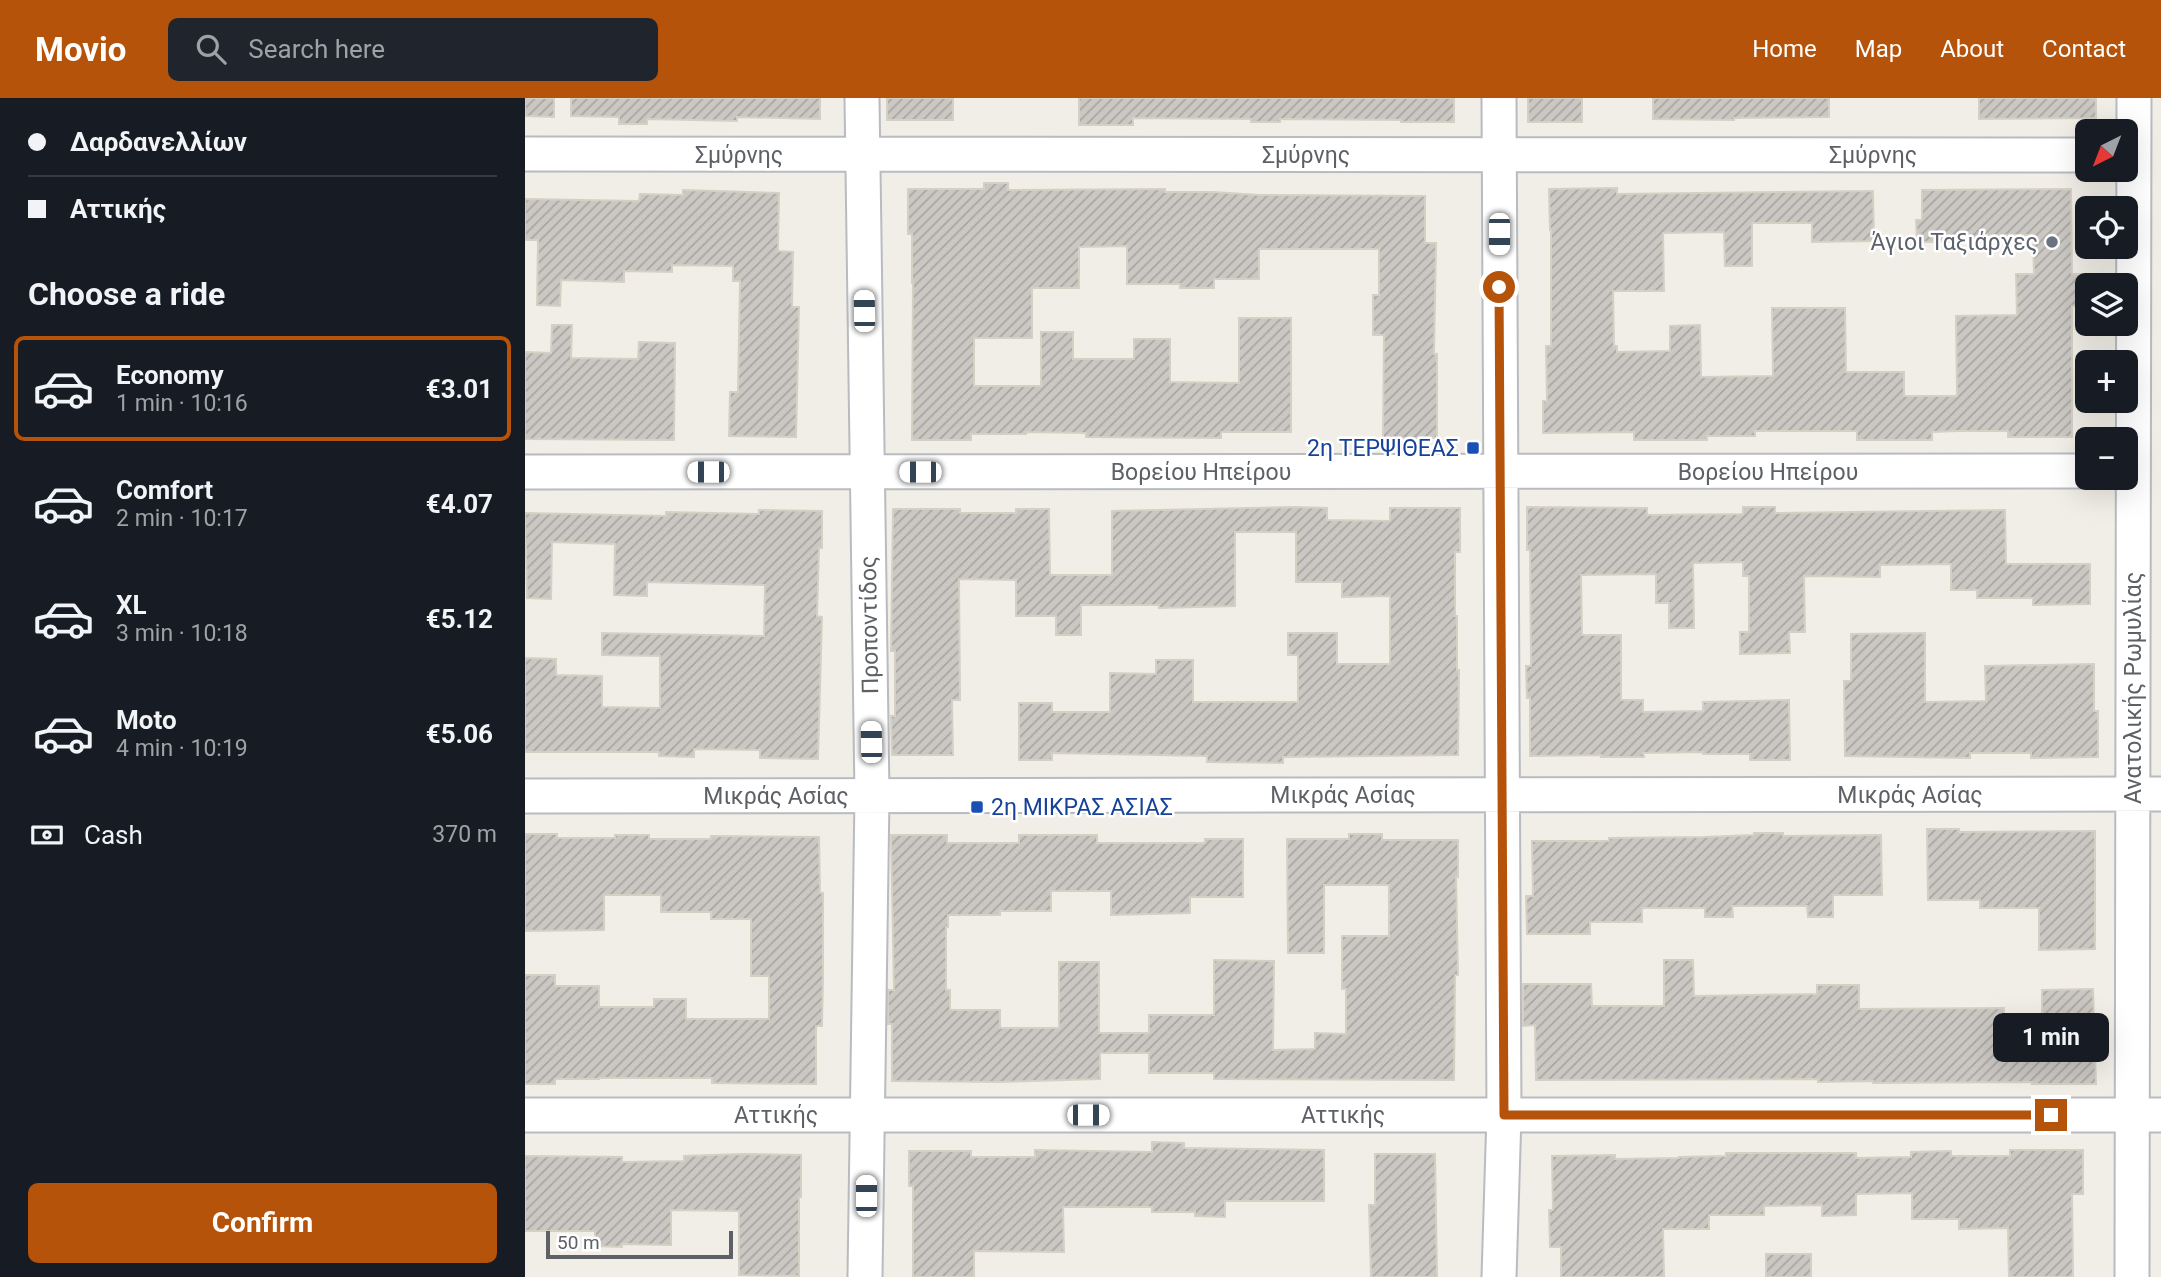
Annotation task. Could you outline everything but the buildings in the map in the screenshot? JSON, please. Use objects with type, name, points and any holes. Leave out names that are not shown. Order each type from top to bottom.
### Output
[{"type":"street","name":"Προποντίδος","points":[[862,98],[872,796],[865,1277]]},
{"type":"street","points":[[1499,98],[1504,1115],[1499,1277]]},
{"type":"street","name":"Ανατολικής Ρωμυλίας","points":[[2132,1277],[2147,1115],[2147,794],[2140,471],[2140,155],[2134,98]]},
{"type":"street","name":"Σμύρνης","points":[[525,155],[2075,155]]},
{"type":"street","name":"Βορείου Ηπείρου","points":[[525,472],[2075,471]]},
{"type":"street","name":"Μικράς Ασίας","points":[[525,796],[2147,794]]},
{"type":"street","name":"Αττικής","points":[[525,1115],[2147,1115]]},
{"type":"place","name":"Άγιοι Ταξιάρχες","points":[[2052,242]]},
{"type":"place","name":"2η ΤΕΡΨΙΘΕΑΣ","points":[[1473,448]]},
{"type":"place","name":"2η ΜΙΚΡΑΣ ΑΣΙΑΣ","points":[[977,807]]},
{"type":"route","points":[[1499,287],[1504,1115],[2051,1115]]}]
